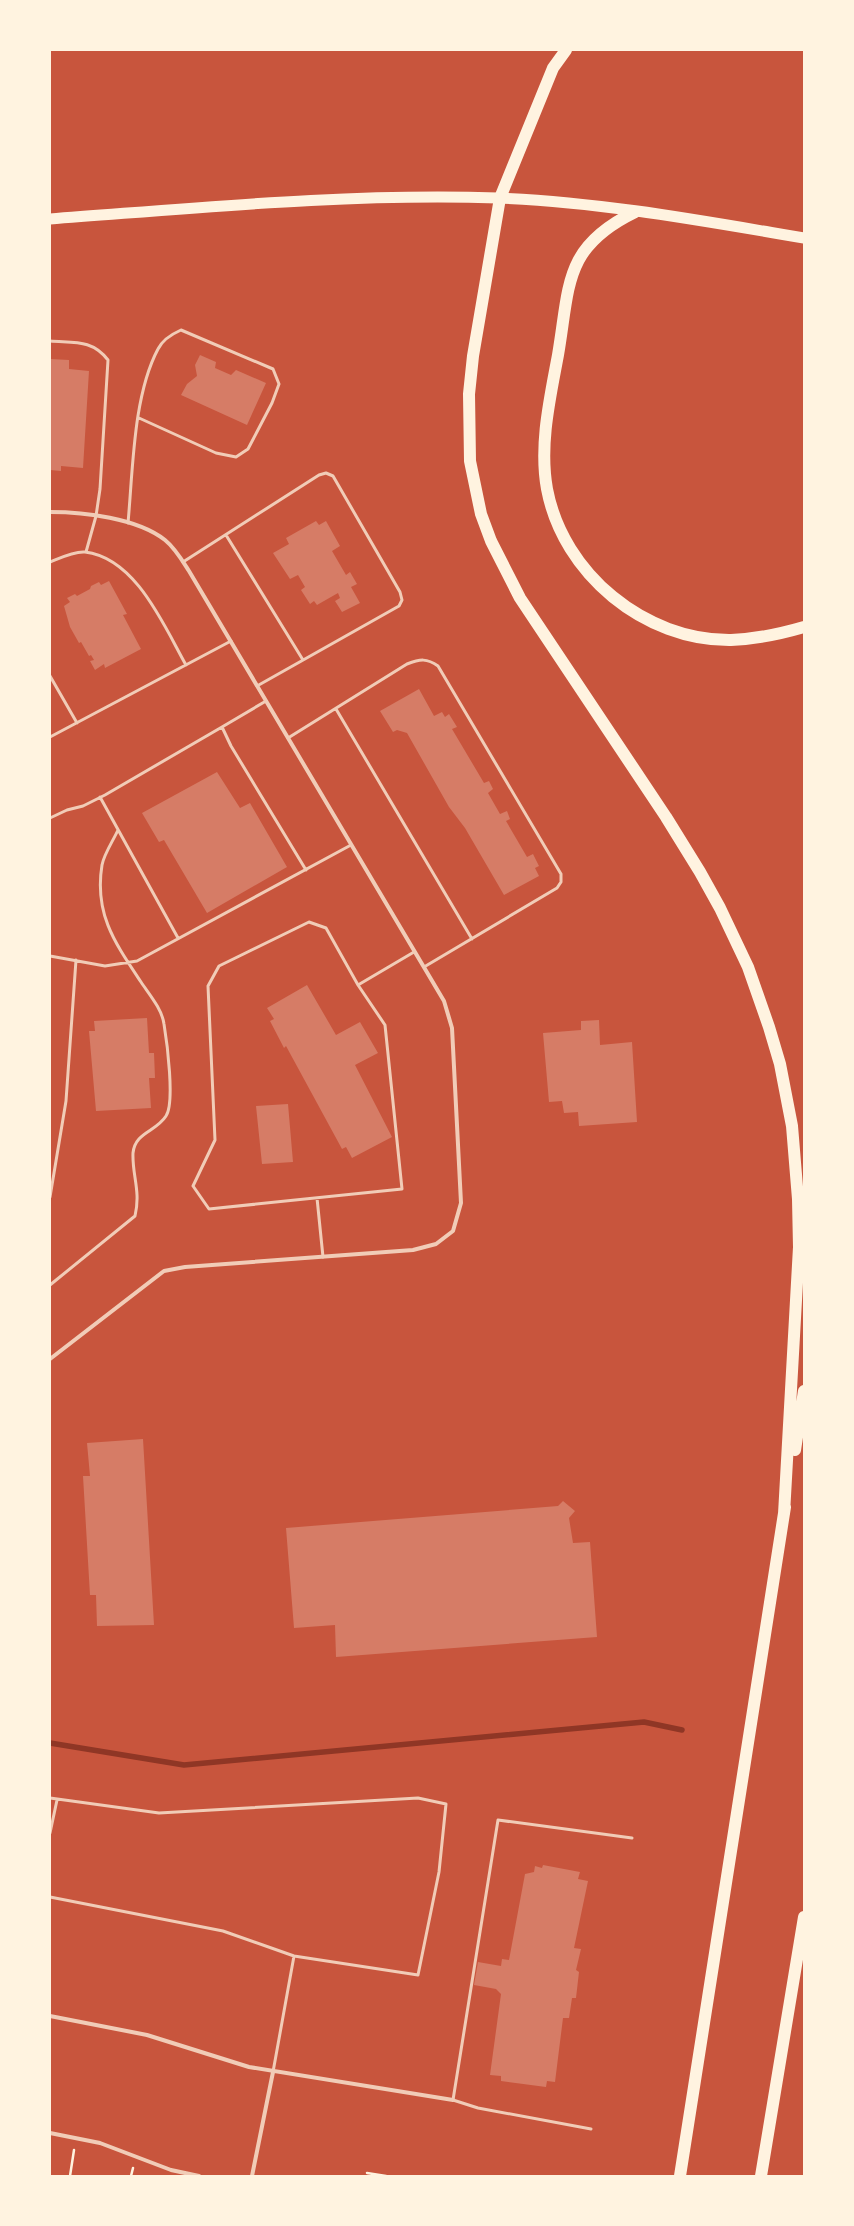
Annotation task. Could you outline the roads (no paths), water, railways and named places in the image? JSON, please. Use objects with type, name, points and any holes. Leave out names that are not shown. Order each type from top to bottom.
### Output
[{"type":"highway","points":[[566,50],[553,68],[500,198],[479,318],[469,394],[470,461],[480,514],[491,541],[520,598],[666,817],[720,908],[748,967],[760,998],[781,1070],[792,1126],[798,1207],[799,1247],[784,1514]]},
{"type":"highway","points":[[50,219],[309,200],[406,197],[500,198],[578,204],[804,238]]},
{"type":"highway","points":[[635,212],[614,222],[597,235],[582,251],[572,276],[546,431],[544,459],[547,489],[555,518],[567,543],[586,570],[606,591],[629,609],[654,623],[675,631],[703,637],[731,640],[757,638],[804,626]]},
{"type":"highway","points":[[680,2176],[804,1391]]},
{"type":"highway","points":[[761,2176],[804,1917]]},
{"type":"street","points":[[50,512],[70,512],[128,523],[154,532],[166,540],[183,562],[258,686],[444,1001],[452,1028],[462,1204],[453,1231],[436,1244],[412,1250],[184,1267],[164,1271],[50,1359]]},
{"type":"street","points":[[50,2016],[147,2034],[230,2061],[273,2072],[453,2100]]},
{"type":"street","points":[[252,2176],[273,2072]]},
{"type":"street","points":[[50,2133],[100,2143],[171,2170],[199,2176]]},
{"type":"lane","points":[[128,523],[138,418],[142,390],[158,348],[169,335],[181,330],[273,370],[279,384],[272,403],[248,449],[236,457],[216,452],[138,418]]},
{"type":"lane","points":[[50,341],[83,343],[100,349],[108,360],[100,489],[96,516],[86,552]]},
{"type":"lane","points":[[183,562],[319,475],[326,473],[333,476],[400,592],[402,600],[399,606],[258,686]]},
{"type":"lane","points":[[226,534],[303,660]]},
{"type":"lane","points":[[50,562],[78,552],[86,552],[104,558],[126,572],[142,588],[186,665]]},
{"type":"lane","points":[[50,737],[231,641]]},
{"type":"lane","points":[[288,738],[420,659],[430,660],[438,666],[561,874],[561,882],[557,888],[424,968]]},
{"type":"lane","points":[[50,676],[77,723]]},
{"type":"lane","points":[[50,818],[100,798],[266,701]]},
{"type":"lane","points":[[336,709],[472,938]]},
{"type":"lane","points":[[222,727],[231,746],[306,870]]},
{"type":"lane","points":[[100,798],[178,938]]},
{"type":"lane","points":[[50,1284],[136,1216],[139,1201],[133,1153],[137,1139],[166,1117],[171,1103],[164,1022],[156,1005],[128,963],[104,922],[100,896],[102,864],[118,830]]},
{"type":"lane","points":[[50,956],[105,966],[137,961],[351,845]]},
{"type":"lane","points":[[309,922],[326,928],[358,985],[385,1025],[402,1189],[209,1209],[193,1186],[215,1140],[208,986],[219,966],[309,922]]},
{"type":"lane","points":[[358,985],[414,952]]},
{"type":"lane","points":[[50,1197],[66,1101],[76,960]]},
{"type":"lane","points":[[317,1198],[322,1257]]},
{"type":"lane","points":[[50,1798],[159,1814],[418,1798],[446,1804],[439,1872],[418,1975],[294,1956],[223,1931],[50,1897]]},
{"type":"lane","points":[[50,1833],[56,1800]]},
{"type":"lane","points":[[591,2129],[478,2108],[453,2100],[498,1820],[632,1838]]},
{"type":"lane","points":[[273,2072],[294,1956]]},
{"type":"waterway","points":[[50,1743],[184,1765],[644,1722],[682,1730]]}]
